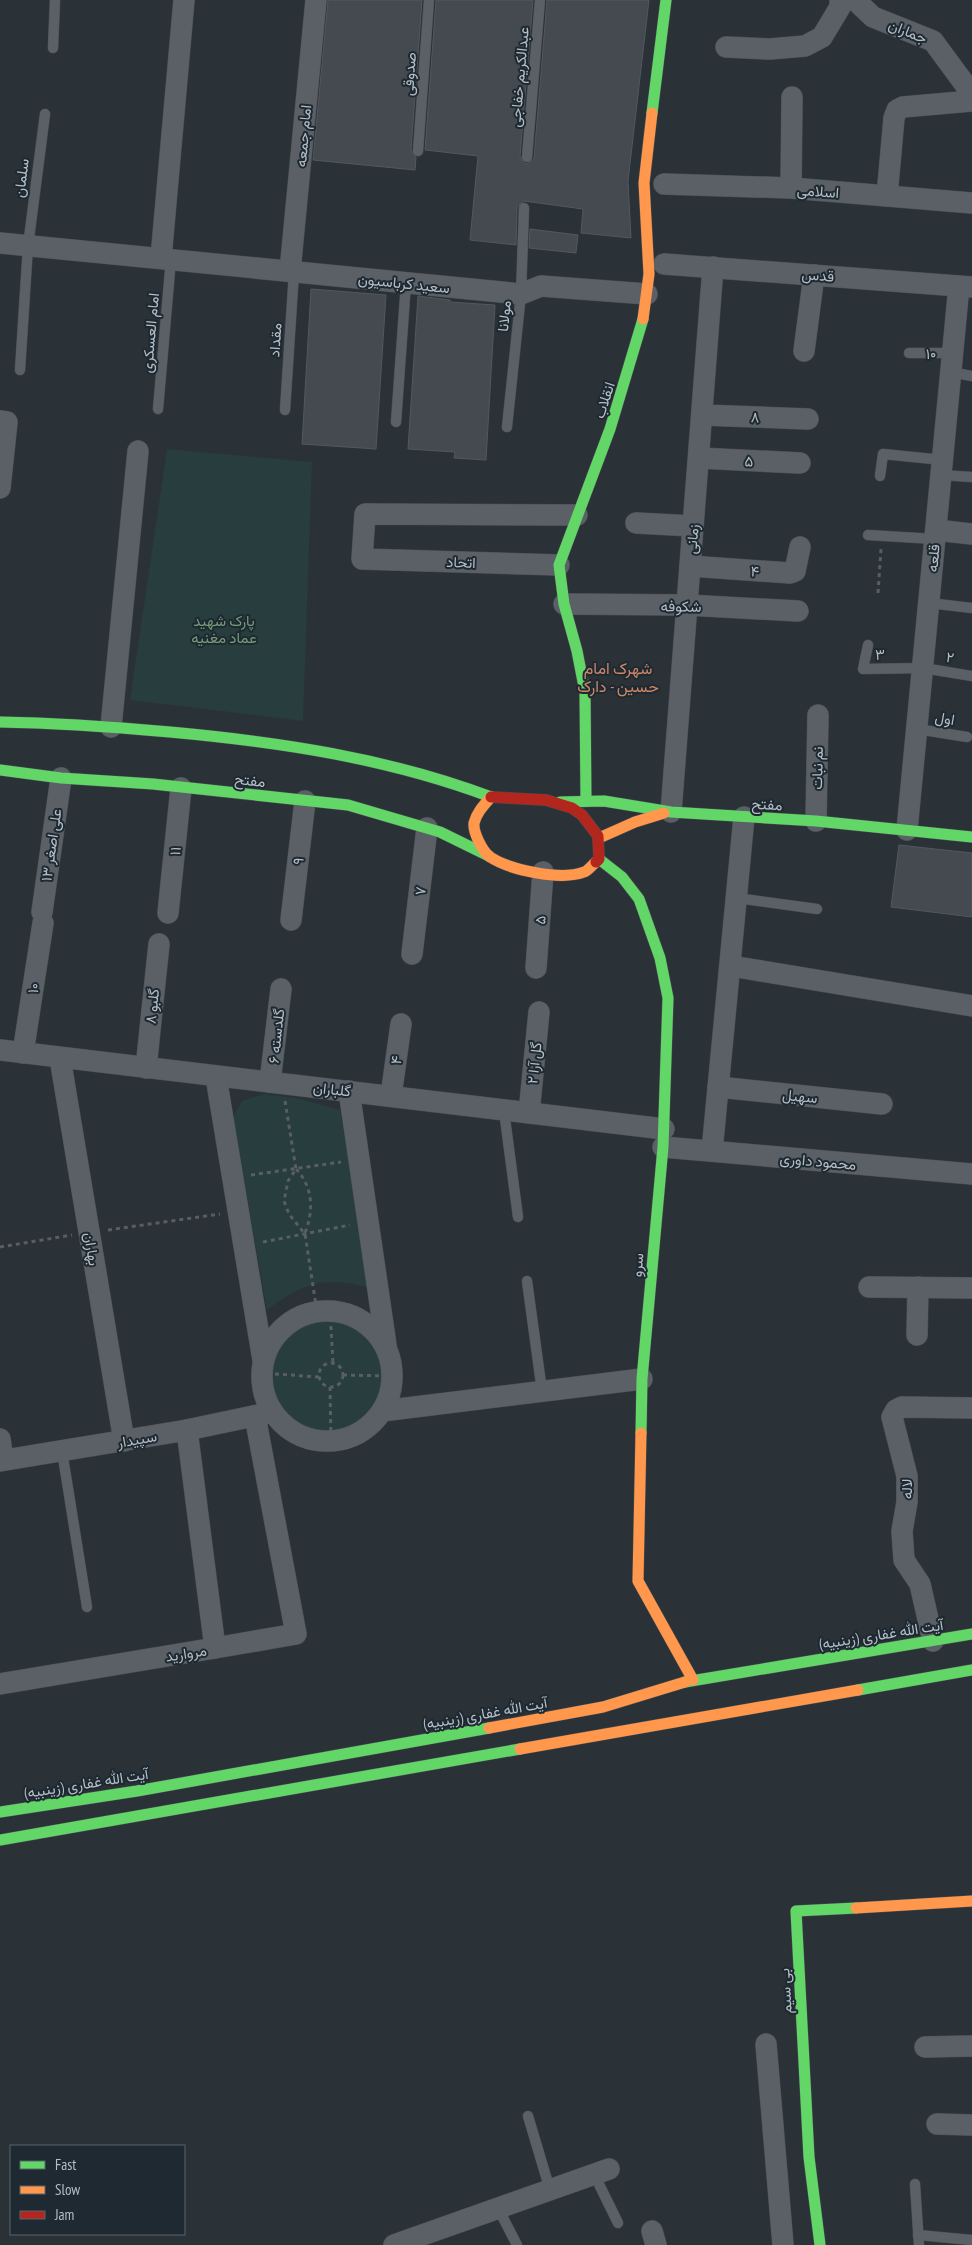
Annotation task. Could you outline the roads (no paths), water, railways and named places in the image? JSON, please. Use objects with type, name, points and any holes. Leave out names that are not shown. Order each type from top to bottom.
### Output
[{"type":"street","points":[[166,259],[184,0]]},
{"type":"street","name":"امام جمعه","points":[[292,272],[316,0]]},
{"type":"street","name":"انقلاب","points":[[586,801],[586,692],[564,604],[560,564],[576,515],[610,429],[630,369],[644,316],[649,274],[644,182],[666,0]]},
{"type":"street","points":[[726,47],[770,48],[805,46],[822,37],[840,7],[840,0]]},
{"type":"street","name":"جماران","points":[[855,0],[872,17],[934,41],[972,94]]},
{"type":"street","points":[[791,188],[792,96]]},
{"type":"street","points":[[887,196],[894,118],[897,110],[903,107],[972,101]]},
{"type":"street","name":"اسلامی","points":[[664,184],[791,188],[972,203]]},
{"type":"street","name":"سعید کرباسیون","points":[[0,243],[521,294],[541,286],[646,294]]},
{"type":"street","name":"قدس","points":[[664,264],[966,286]]},
{"type":"street","name":"زمانی","points":[[671,812],[714,267]]},
{"type":"street","points":[[804,351],[814,274]]},
{"type":"street","name":"قلعه","points":[[907,830],[952,363],[966,286]]},
{"type":"street","name":"۸","points":[[702,415],[808,419]]},
{"type":"street","points":[[0,421],[7,422],[0,488]]},
{"type":"street","points":[[111,727],[138,451]]},
{"type":"street","name":"۵","points":[[699,458],[800,463]]},
{"type":"street","name":"اتحاد","points":[[560,564],[362,559],[364,514],[576,515]]},
{"type":"street","points":[[636,523],[693,526]]},
{"type":"street","points":[[935,534],[972,534]]},
{"type":"street","name":"۴","points":[[690,566],[790,573],[795,571],[800,547]]},
{"type":"street","name":"شکوفه","points":[[564,604],[687,605],[798,611]]},
{"type":"street","name":"نم نبات","points":[[816,822],[818,715]]},
{"type":"street","points":[[0,722],[111,727],[294,746],[365,760],[448,780],[491,797],[522,797],[560,802],[576,809],[582,814],[599,838],[599,859],[585,872],[566,875],[526,871],[489,856],[476,836],[474,824],[479,811],[491,797]]},
{"type":"street","name":"مفتح","points":[[0,770],[61,778],[348,805],[440,832],[489,856]]},
{"type":"street","name":"علی اصغر ۱۳","points":[[42,917],[61,778]]},
{"type":"street","name":"۱۱","points":[[168,913],[181,788]]},
{"type":"street","name":"۹","points":[[291,920],[305,801]]},
{"type":"street","name":"مفتح","points":[[560,802],[604,801],[671,812],[816,822],[972,837]]},
{"type":"street","points":[[599,838],[634,822],[671,812]]},
{"type":"street","points":[[712,1151],[744,818]]},
{"type":"street","name":"۷","points":[[412,954],[427,828]]},
{"type":"street","name":"سرو","points":[[599,859],[622,877],[639,899],[660,958],[668,998],[664,1138],[642,1379],[638,1581],[693,1680]]},
{"type":"street","name":"۵","points":[[536,968],[543,872]]},
{"type":"street","name":"۱۰","points":[[23,1053],[42,917]]},
{"type":"street","name":"گلبو ۸","points":[[146,1068],[159,944]]},
{"type":"street","points":[[731,966],[972,1006]]},
{"type":"street","name":"گلدسته ۶","points":[[277,1089],[281,989]]},
{"type":"street","name":"گل آرا ۲","points":[[529,1114],[538,1012]]},
{"type":"street","name":"۴","points":[[391,1096],[401,1024]]},
{"type":"street","name":"گلباران","points":[[0,1050],[216,1076],[277,1089],[349,1091],[504,1110],[664,1138]]},
{"type":"street","name":"بهاران","points":[[60,1058],[124,1441]]},
{"type":"street","points":[[215,1648],[296,1634],[264,1414],[266,1397],[262,1383],[263,1367],[216,1076]]},
{"type":"street","name":"سهیل","points":[[718,1087],[882,1104]]},
{"type":"street","points":[[349,1091],[387,1351]]},
{"type":"street","name":"محمود داوری","points":[[664,1138],[712,1151],[972,1174]]},
{"type":"street","points":[[869,1287],[972,1288]]},
{"type":"street","points":[[917,1335],[918,1287]]},
{"type":"street","points":[[263,1367],[272,1339],[288,1323],[308,1313],[323,1311],[352,1315],[371,1328],[384,1344],[391,1364],[392,1376],[390,1391],[382,1411],[375,1421],[358,1434],[338,1441],[318,1441],[298,1435],[264,1414]]},
{"type":"street","points":[[382,1411],[642,1379]]},
{"type":"street","name":"لاله","points":[[933,1641],[920,1584],[904,1560],[902,1531],[907,1476],[892,1417],[896,1410],[902,1407],[972,1408]]},
{"type":"street","name":"سپیدار","points":[[2,1460],[187,1430],[264,1414]]},
{"type":"street","name":"مروارید","points":[[0,1684],[215,1648],[187,1430]]},
{"type":"street","points":[[0,1439],[2,1460]]},
{"type":"street","name":"آیت الله غفاری (زینبیه)","points":[[0,1812],[137,1791],[603,1707],[693,1680],[972,1634]]},
{"type":"street","points":[[0,1840],[972,1670]]},
{"type":"street","name":"بی سیم","points":[[820,2245],[809,2157],[796,1911],[972,1901]]},
{"type":"street","points":[[766,2044],[783,2245]]},
{"type":"street","points":[[925,2047],[972,2046]]},
{"type":"street","points":[[937,2124],[972,2125]]},
{"type":"street","points":[[394,2245],[602,2172]]},
{"type":"lane","points":[[53,48],[55,0]]},
{"type":"lane","name":"صدوقی","points":[[418,151],[429,0]]},
{"type":"lane","name":"عبدالکریم خفاجی","points":[[527,157],[540,0]]},
{"type":"lane","name":"سلمان","points":[[20,370],[28,246],[45,114]]},
{"type":"lane","name":"مولانا","points":[[507,427],[521,294],[524,208]]},
{"type":"lane","name":"امام العسکری","points":[[158,409],[166,259]]},
{"type":"lane","name":"مقداد","points":[[285,410],[292,272]]},
{"type":"lane","points":[[396,422],[406,284]]},
{"type":"lane","name":"۱۰","points":[[909,353],[952,363]]},
{"type":"lane","points":[[952,363],[972,376]]},
{"type":"lane","points":[[880,476],[883,454],[942,467],[972,477]]},
{"type":"lane","points":[[868,535],[935,534]]},
{"type":"lane","points":[[929,604],[972,608]]},
{"type":"lane","name":"۳","points":[[868,645],[863,669],[923,668]]},
{"type":"lane","name":"۲","points":[[923,668],[972,676]]},
{"type":"lane","name":"اول","points":[[917,728],[967,737]]},
{"type":"lane","points":[[737,898],[817,909]]},
{"type":"lane","points":[[504,1110],[518,1217]]},
{"type":"lane","points":[[527,1281],[542,1391]]},
{"type":"lane","points":[[62,1451],[87,1607]]},
{"type":"lane","points":[[528,2116],[550,2190]]},
{"type":"lane","points":[[602,2172],[618,2223]]},
{"type":"lane","points":[[915,2184],[919,2240],[972,2240]]},
{"type":"lane","points":[[498,2208],[517,2245]]},
{"type":"district","name":"شهرک امام حسین - دارک","points":[[618,677]]},
{"type":"park label","name":"پارک شهید عماد مغنیه","points":[[224,628]]}]
